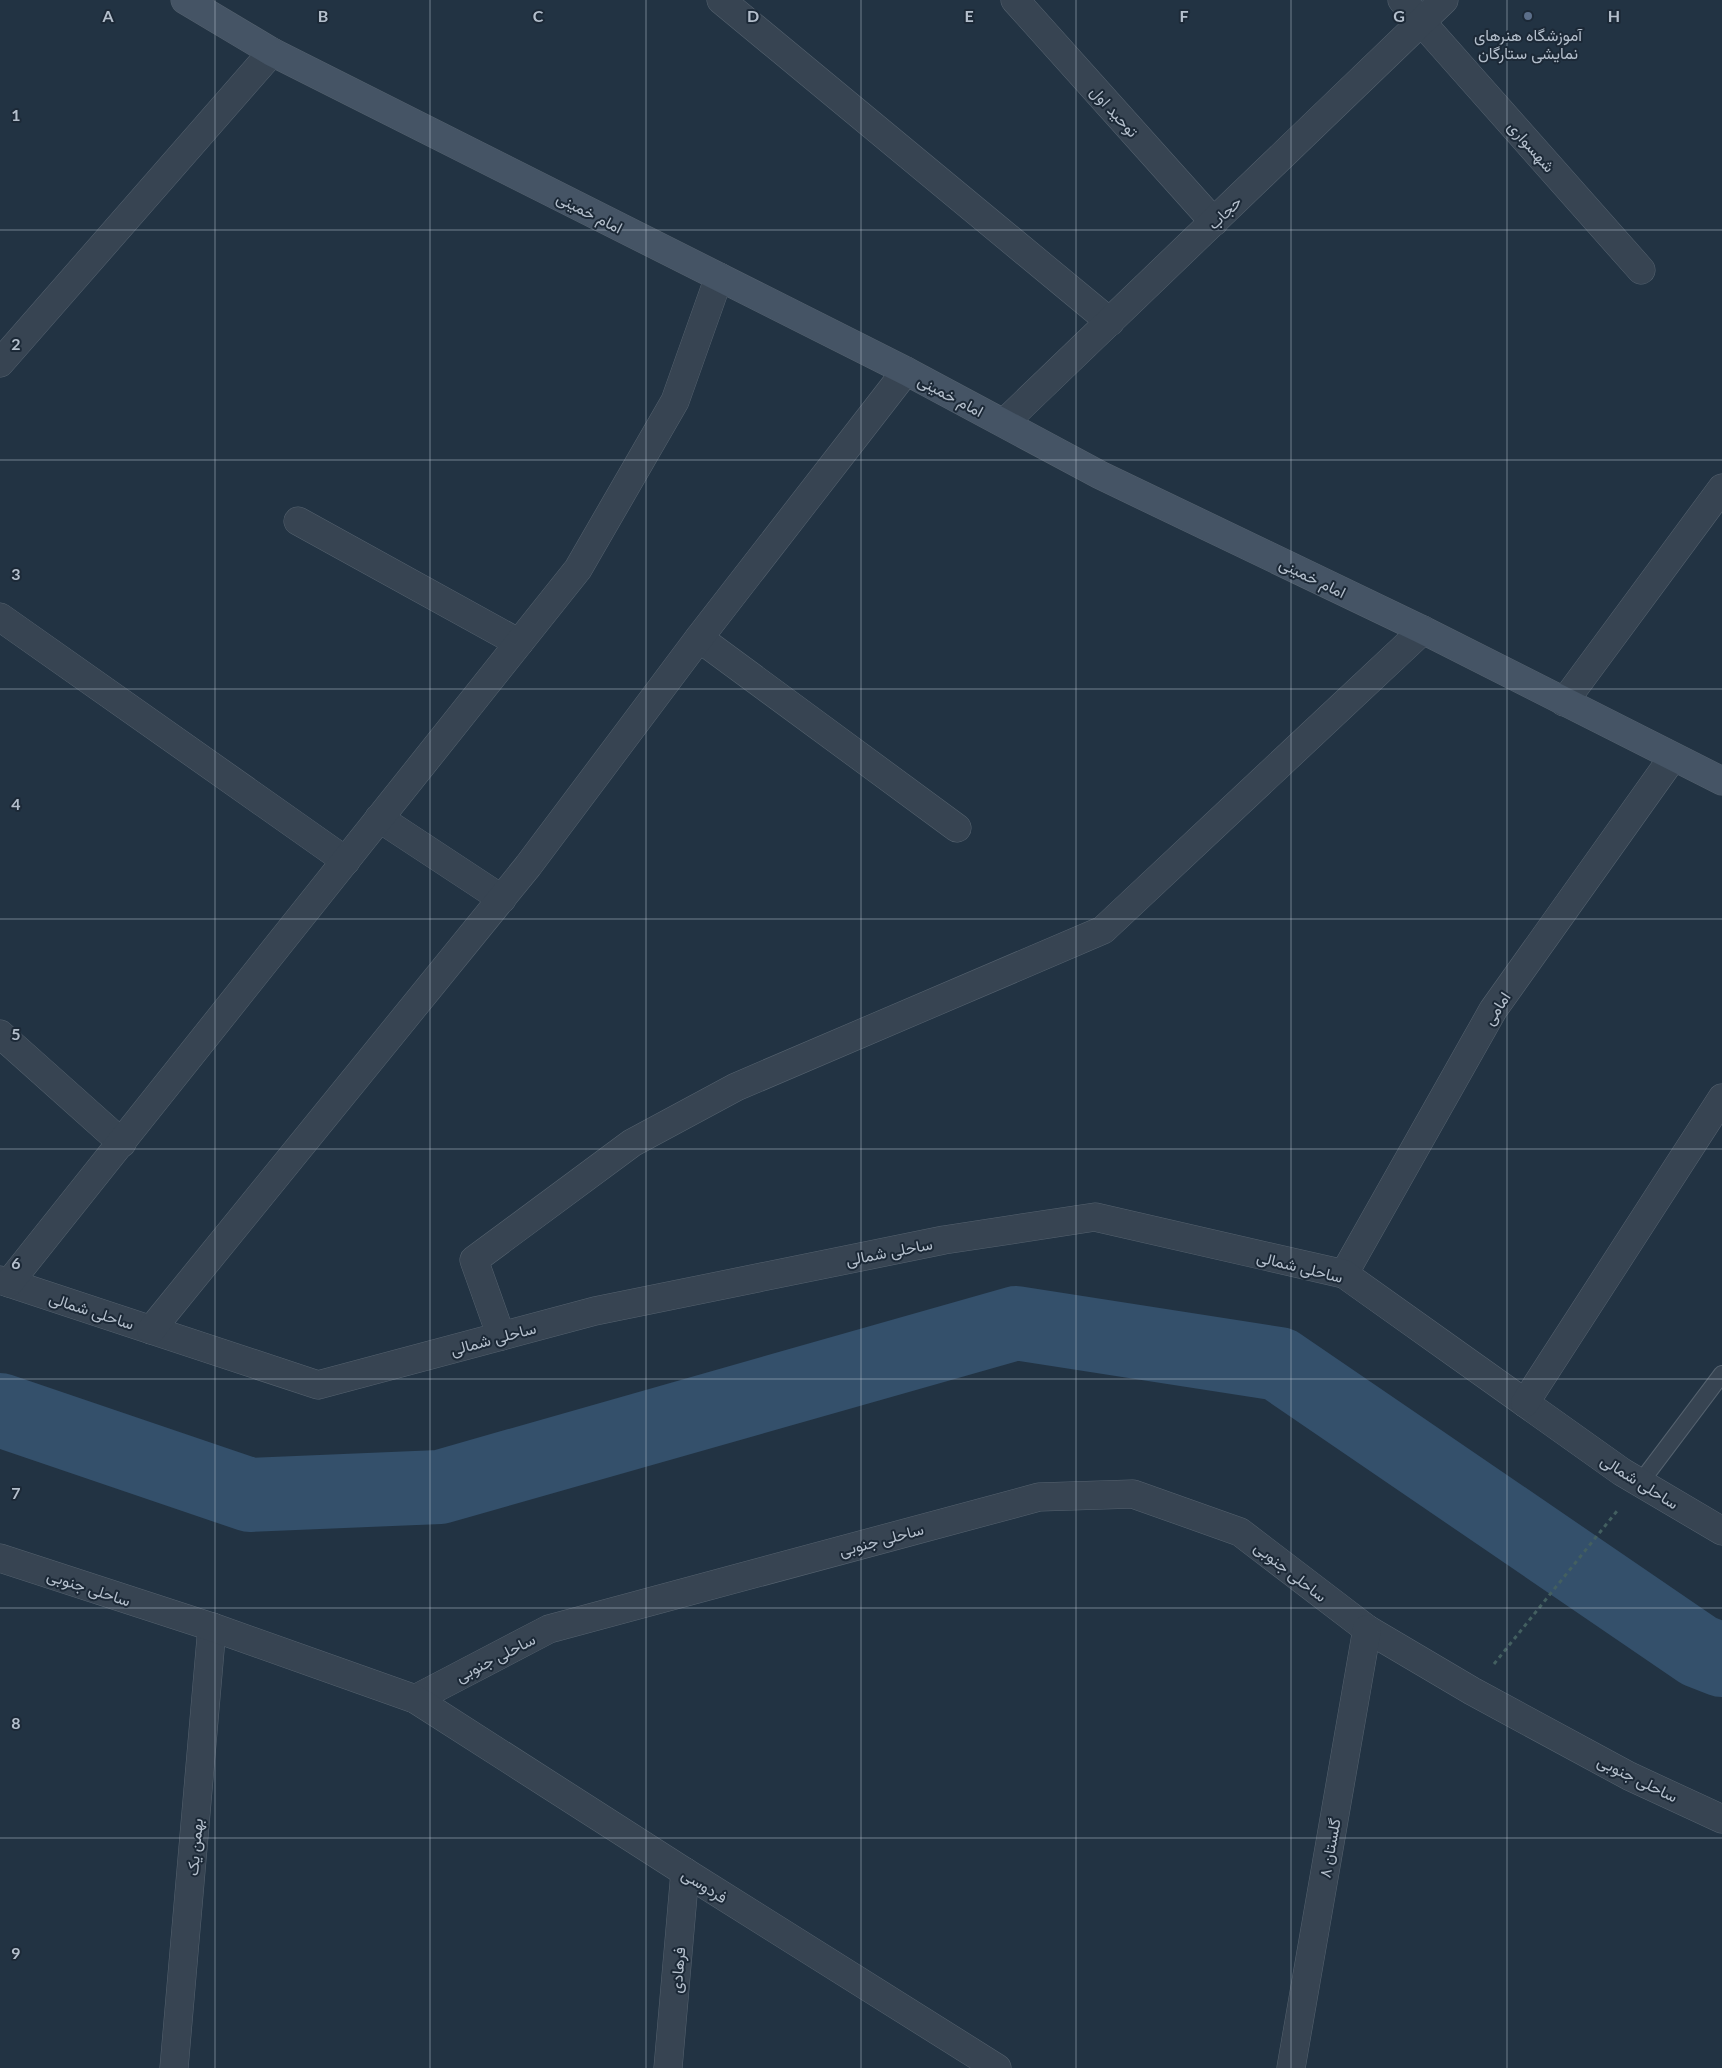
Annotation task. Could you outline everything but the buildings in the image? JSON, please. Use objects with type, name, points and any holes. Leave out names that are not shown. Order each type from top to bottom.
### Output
[{"type":"main road","name":"امام خمینی","points":[[185,0],[272,52],[906,371],[1100,475],[1423,630],[1722,781]]},
{"type":"street","points":[[721,0],[1110,322]]},
{"type":"street","name":"توحید اول","points":[[1015,0],[1214,222]]},
{"type":"street","name":"شهسواری","points":[[1402,0],[1641,270]]},
{"type":"street","name":"حجاب","points":[[1004,423],[1444,0]]},
{"type":"street","points":[[0,363],[272,52]]},
{"type":"street","points":[[4,1282],[122,1143],[578,569],[675,401],[719,276]]},
{"type":"street","points":[[151,1330],[502,898],[699,638],[906,371]]},
{"type":"street","points":[[1564,702],[1722,488]]},
{"type":"street","points":[[298,521],[519,643]]},
{"type":"street","points":[[0,616],[346,861]]},
{"type":"street","points":[[501,1336],[474,1260],[632,1143],[736,1087],[1103,930],[1423,630]]},
{"type":"street","points":[[699,638],[957,828]]},
{"type":"street","name":"امامی","points":[[1344,1274],[1493,1010],[1674,757]]},
{"type":"street","points":[[379,818],[502,898]]},
{"type":"street","points":[[0,1034],[122,1143]]},
{"type":"street","points":[[1525,1403],[1722,1098]]},
{"type":"street","name":"ساحلی شمالی","points":[[4,1282],[318,1386],[595,1311],[934,1242],[1095,1218],[1344,1274],[1640,1483],[1722,1531]]},
{"type":"street","name":"ساحلی جنوبی","points":[[0,1558],[212,1627],[415,1699],[550,1629],[1039,1497],[1133,1494],[1240,1532],[1367,1629],[1472,1691],[1629,1776],[1722,1819]]},
{"type":"street","name":"بهمن یک","points":[[174,2068],[212,1627]]},
{"type":"street","name":"گلستان ۸","points":[[1291,2068],[1367,1629]]},
{"type":"street","name":"فردوسی","points":[[415,1699],[685,1872],[997,2068]]},
{"type":"street","name":"فرهادی","points":[[668,2068],[685,1872]]},
{"type":"lane","points":[[1640,1483],[1722,1374]]},
{"type":"path","points":[[1472,1691],[1640,1483]]},
{"type":"waterway","points":[[0,1410],[250,1495],[440,1487],[1016,1323],[1279,1364],[1699,1651],[1722,1660]]},
{"type":"place","name":"آموزشگاه هنرهای نمایشی ستارگان","points":[[1528,16]]}]
